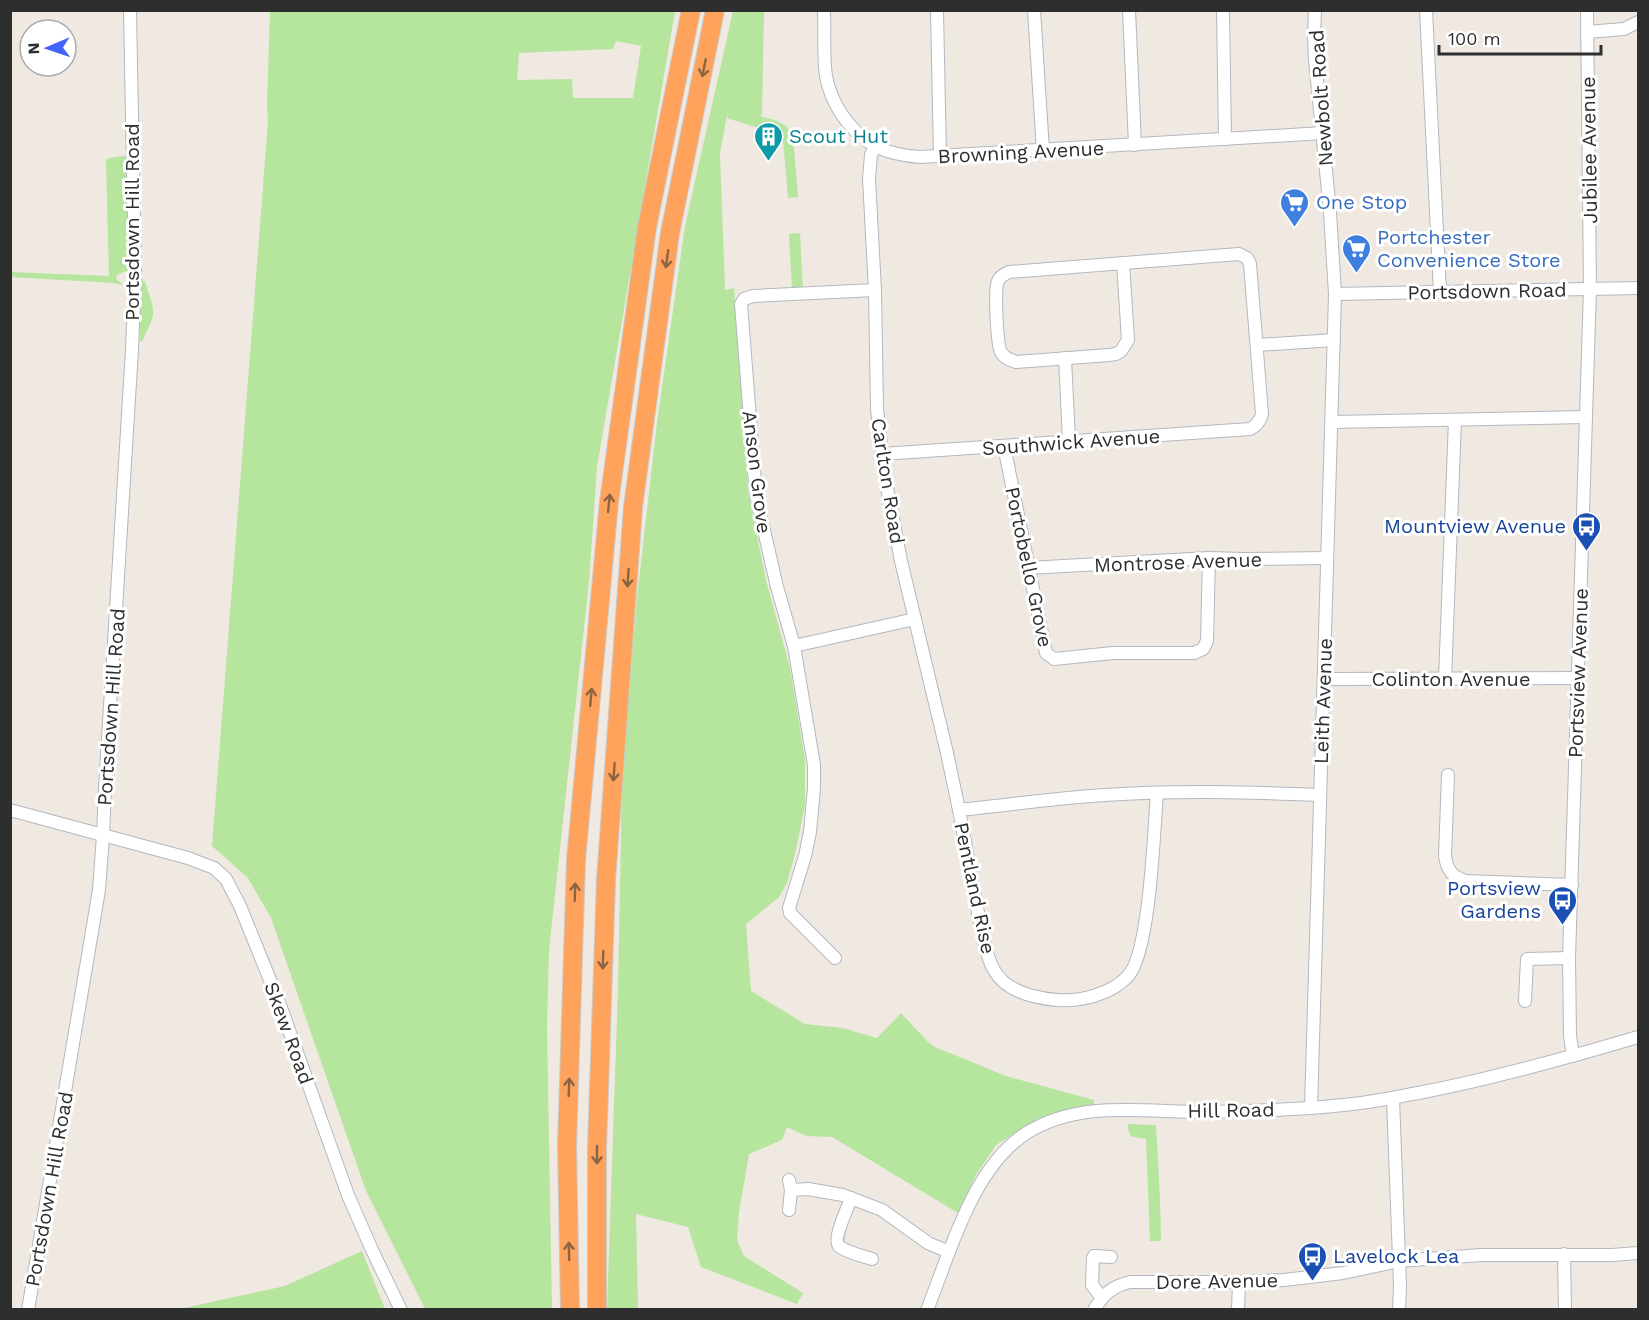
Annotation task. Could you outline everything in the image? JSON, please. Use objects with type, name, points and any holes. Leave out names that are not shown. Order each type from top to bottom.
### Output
[{"type":"highway","points":[[570,1310],[567,1145],[576,860],[609,502],[647,227],[691,10]]},
{"type":"highway","points":[[597,1310],[597,1148],[606,880],[633,507],[670,233],[715,10]]},
{"type":"street","name":"Portsdown Hill Road","points":[[28,1310],[99,890],[104,836],[135,277],[130,10]]},
{"type":"street","name":"Browning Avenue","points":[[825,10],[825,74],[840,112],[855,131],[875,146],[903,156],[920,158],[1323,133]]},
{"type":"street","points":[[937,10],[940,156]]},
{"type":"street","points":[[1034,10],[1043,151]]},
{"type":"street","points":[[1129,10],[1135,145]]},
{"type":"street","points":[[1223,10],[1225,139]]},
{"type":"street","name":"Newbolt Road","points":[[1315,10],[1315,60],[1335,294]]},
{"type":"street","points":[[1426,10],[1440,292]]},
{"type":"street","name":"Jubilee Avenue","points":[[1587,10],[1590,289]]},
{"type":"street","points":[[1587,32],[1624,29],[1638,22]]},
{"type":"street","name":"Carlton Road","points":[[875,146],[871,155],[869,179],[877,409],[882,454],[894,527],[959,810]]},
{"type":"street","points":[[1123,263],[1128,335],[1126,345],[1116,354],[1016,362],[1003,355],[998,345],[996,286],[998,281],[1009,272],[1123,263],[1239,254],[1247,258],[1250,264],[1257,345],[1334,340]]},
{"type":"street","name":"Portsdown Road","points":[[1335,294],[1638,288]]},
{"type":"street","name":"Portsview Avenue","points":[[1573,1056],[1570,1036],[1569,958],[1590,289]]},
{"type":"street","name":"Anson Grove","points":[[835,958],[790,913],[789,908],[810,832],[814,765],[794,646],[777,587],[756,495],[741,304],[747,297],[874,290]]},
{"type":"street","name":"Leith Avenue","points":[[1311,1108],[1335,294]]},
{"type":"street","name":"Southwick Avenue","points":[[882,454],[1250,429],[1258,423],[1262,414],[1257,345]]},
{"type":"street","points":[[1065,358],[1070,441]]},
{"type":"street","points":[[1332,422],[1586,417]]},
{"type":"street","points":[[1445,679],[1455,420]]},
{"type":"street","name":"Portobello Grove","points":[[1004,446],[1046,652],[1050,657],[1054,659],[1113,653],[1194,653],[1203,649],[1207,641],[1209,558]]},
{"type":"street","name":"Montrose Avenue","points":[[1028,568],[1209,558],[1327,558]]},
{"type":"street","points":[[794,646],[915,619]]},
{"type":"street","name":"Colinton Avenue","points":[[1324,680],[1578,678]]},
{"type":"street","points":[[1448,775],[1445,856],[1448,868],[1454,876],[1466,881],[1572,885]]},
{"type":"street","name":"Pentland Rise","points":[[1157,794],[1148,896],[1139,956],[1130,975],[1116,987],[1082,999],[1064,1001],[1027,995],[1000,979],[993,969],[979,917],[959,810],[1107,795],[1238,792],[1320,795]]},
{"type":"street","name":"Skew Road","points":[[10,810],[188,858],[214,868],[226,879],[240,906],[279,1002],[348,1195],[401,1310]]},
{"type":"street","points":[[1525,1001],[1527,959],[1569,958]]},
{"type":"street","name":"Hill Road","points":[[927,1310],[949,1252],[975,1194],[991,1167],[1011,1145],[1051,1120],[1066,1115],[1107,1110],[1210,1112],[1311,1108],[1393,1098],[1456,1086],[1638,1037]]},
{"type":"street","points":[[1393,1098],[1399,1310]]},
{"type":"street","points":[[789,1210],[790,1185],[843,1195],[882,1210],[928,1243],[949,1252]]},
{"type":"street","points":[[851,1198],[838,1233],[838,1246],[872,1259]]},
{"type":"street","name":"Dore Avenue","points":[[1094,1310],[1110,1290],[1130,1282],[1284,1280],[1343,1273],[1399,1261],[1482,1255],[1638,1253]]},
{"type":"street","points":[[1564,1254],[1565,1310]]},
{"type":"street","points":[[1102,1298],[1092,1285],[1093,1258],[1094,1256],[1111,1257]]},
{"type":"street","points":[[1238,1310],[1239,1282]]},
{"type":"green space","points":[[270,11],[675,11],[597,467],[589,582],[549,950],[547,1028],[552,1309],[425,1309],[366,1191],[271,918],[248,878],[212,846],[268,122]],"holes":[[[616,41],[641,46],[633,98],[573,98],[572,79],[517,80],[519,53],[613,49]]]},
{"type":"green space","points":[[733,11],[764,11],[762,115],[757,115],[779,122],[791,132],[798,197],[788,198],[783,141],[780,135],[727,118],[728,111],[720,154],[725,290],[734,288],[748,491],[766,580],[790,668],[805,759],[805,805],[787,883],[779,897],[746,924],[751,991],[805,1024],[843,1028],[877,1038],[901,1013],[935,1047],[1006,1076],[1094,1100],[1094,1105],[1073,1108],[1039,1118],[996,1145],[976,1175],[958,1213],[832,1137],[806,1136],[787,1127],[782,1140],[749,1154],[739,1212],[737,1240],[744,1256],[803,1293],[797,1304],[701,1267],[688,1227],[636,1214],[638,1309],[607,1310],[618,988],[622,782],[637,598],[657,422],[685,226]]},
{"type":"green space","points":[[127,157],[130,275],[125,271],[116,276],[117,280],[124,285],[11,277],[10,272],[109,276],[106,161],[109,158]]},
{"type":"green space","points":[[800,233],[803,289],[792,290],[789,234]]},
{"type":"green space","points":[[140,281],[145,281],[153,309],[151,322],[143,341],[140,341]]},
{"type":"green space","points":[[1128,1124],[1156,1125],[1161,1241],[1150,1241],[1146,1139],[1131,1135]]},
{"type":"green space","points":[[362,1251],[385,1309],[180,1309],[285,1286]]},
{"type":"place","name":"Scout Hut","points":[[768,162]]},
{"type":"place","name":"One Stop","points":[[1295,228]]},
{"type":"place","name":"Portchester Convenience Store","points":[[1356,274]]},
{"type":"place","name":"Mountview Avenue","points":[[1587,552]]},
{"type":"place","name":"Portsview Gardens","points":[[1562,926]]},
{"type":"place","name":"Lavelock Lea","points":[[1312,1282]]}]
